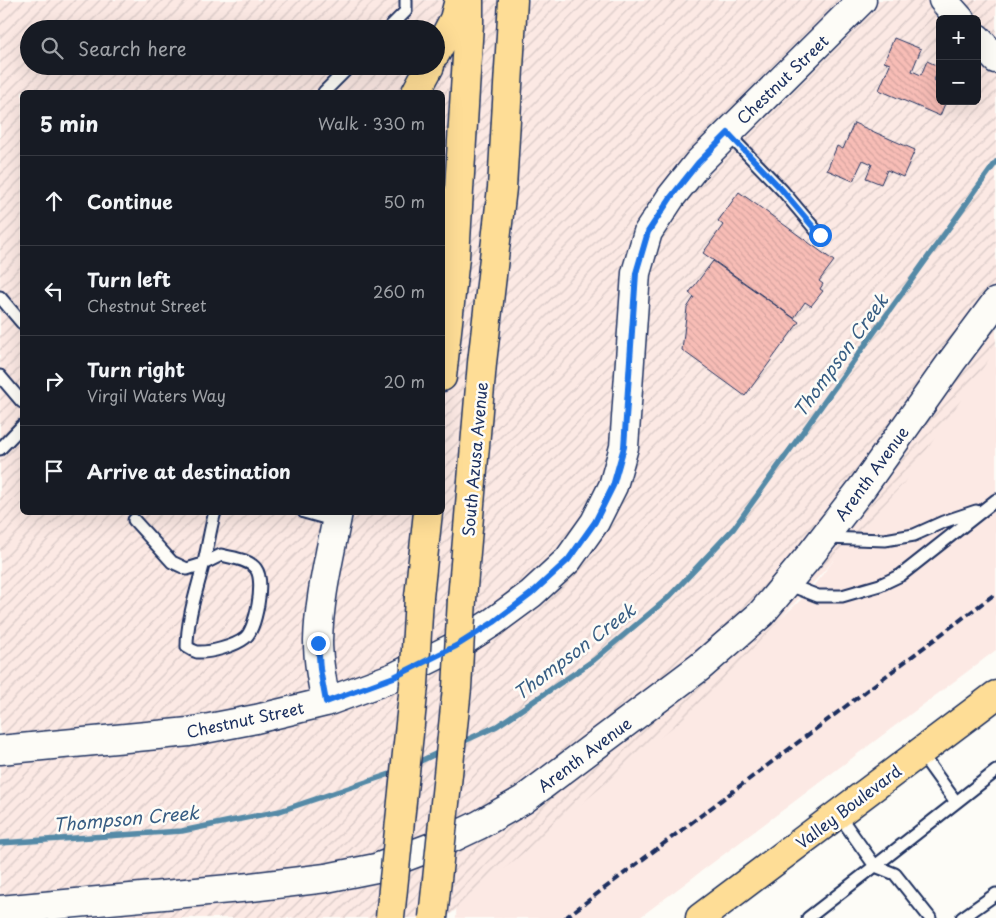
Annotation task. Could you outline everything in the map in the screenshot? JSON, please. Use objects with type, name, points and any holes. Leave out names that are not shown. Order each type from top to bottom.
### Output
[{"type":"main road","points":[[445,36],[454,19],[459,0]]},
{"type":"main road","points":[[445,349],[455,257],[468,52],[469,0]]},
{"type":"main road","name":"South Azusa Avenue","points":[[433,918],[457,688],[462,599],[482,363],[502,188],[513,0]]},
{"type":"main road","points":[[417,90],[425,75]]},
{"type":"main road","points":[[445,239],[455,257]]},
{"type":"main road","points":[[390,918],[414,685],[419,597],[428,515]]},
{"type":"main road","name":"Valley Boulevard","points":[[700,918],[996,695]]},
{"type":"street","name":"Chestnut Street","points":[[0,750],[189,732],[256,719],[326,702],[394,677],[456,646],[494,622],[531,594],[568,560],[595,522],[613,486],[624,447],[636,273],[648,232],[671,197],[698,163],[862,0]]},
{"type":"street","points":[[943,0],[956,15]]},
{"type":"street","name":"Arenth Avenue","points":[[0,910],[251,887],[326,878],[376,868],[437,845],[479,825],[523,800],[700,666],[761,614],[824,538],[862,488],[996,302]]},
{"type":"street","points":[[326,702],[320,669],[318,643],[320,614],[337,517]]},
{"type":"lane","points":[[398,20],[406,12],[406,0]]},
{"type":"lane","points":[[326,90],[341,75]]},
{"type":"lane","points":[[728,133],[782,190],[820,235]]},
{"type":"lane","points":[[0,297],[20,321]]},
{"type":"lane","points":[[0,376],[20,400]]},
{"type":"lane","points":[[0,449],[20,428]]},
{"type":"lane","points":[[787,584],[818,596],[842,596],[880,586],[901,575],[996,500]]},
{"type":"lane","points":[[824,538],[885,540],[914,535],[943,522],[985,508]]},
{"type":"lane","points":[[134,520],[172,562],[187,569],[203,564],[221,555],[248,562],[257,570],[259,598],[254,621],[246,638],[230,646],[196,652],[187,647],[187,633],[203,564],[208,538],[214,515]]},
{"type":"lane","points":[[324,515],[337,517]]},
{"type":"lane","points":[[920,752],[956,802]]},
{"type":"lane","points":[[808,918],[996,771]]},
{"type":"lane","points":[[838,814],[875,866],[895,874],[930,918]]},
{"type":"lane","points":[[962,918],[996,894]]},
{"type":"shaded area","points":[[0,0],[996,0],[996,349],[904,483],[711,695],[446,918],[0,918]]},
{"type":"shaded area","points":[[996,342],[996,650],[639,918],[456,918],[458,863],[726,670],[807,594],[867,518]]},
{"type":"building","points":[[894,38],[921,49],[912,71],[921,75],[927,61],[936,65],[934,80],[936,81],[936,105],[944,105],[940,116],[879,90],[890,64],[884,62]]},
{"type":"building","points":[[854,123],[915,150],[903,177],[887,170],[881,184],[866,178],[872,164],[863,160],[853,181],[827,170],[837,146],[843,149]]},
{"type":"building","points":[[739,192],[834,261],[819,281],[823,284],[820,289],[823,291],[811,306],[805,302],[794,318],[703,253],[723,225],[718,221]]},
{"type":"building","points":[[713,261],[799,322],[745,396],[682,350],[687,308],[694,297],[689,293]]},
{"type":"waterway","name":"Thompson Creek","points":[[460,743],[497,726],[594,660],[668,598],[734,528],[996,162]]},
{"type":"waterway","name":"Thompson Creek","points":[[414,764],[442,751]]},
{"type":"waterway","name":"Thompson Creek","points":[[0,843],[182,831],[280,811],[396,772]]},
{"type":"railway","points":[[565,918],[996,593]]},
{"type":"route","points":[[318,643],[320,669],[326,702],[394,677],[456,646],[494,622],[531,594],[568,560],[595,522],[613,486],[624,447],[636,273],[648,232],[671,197],[698,163],[728,133],[782,190],[820,235]]}]
